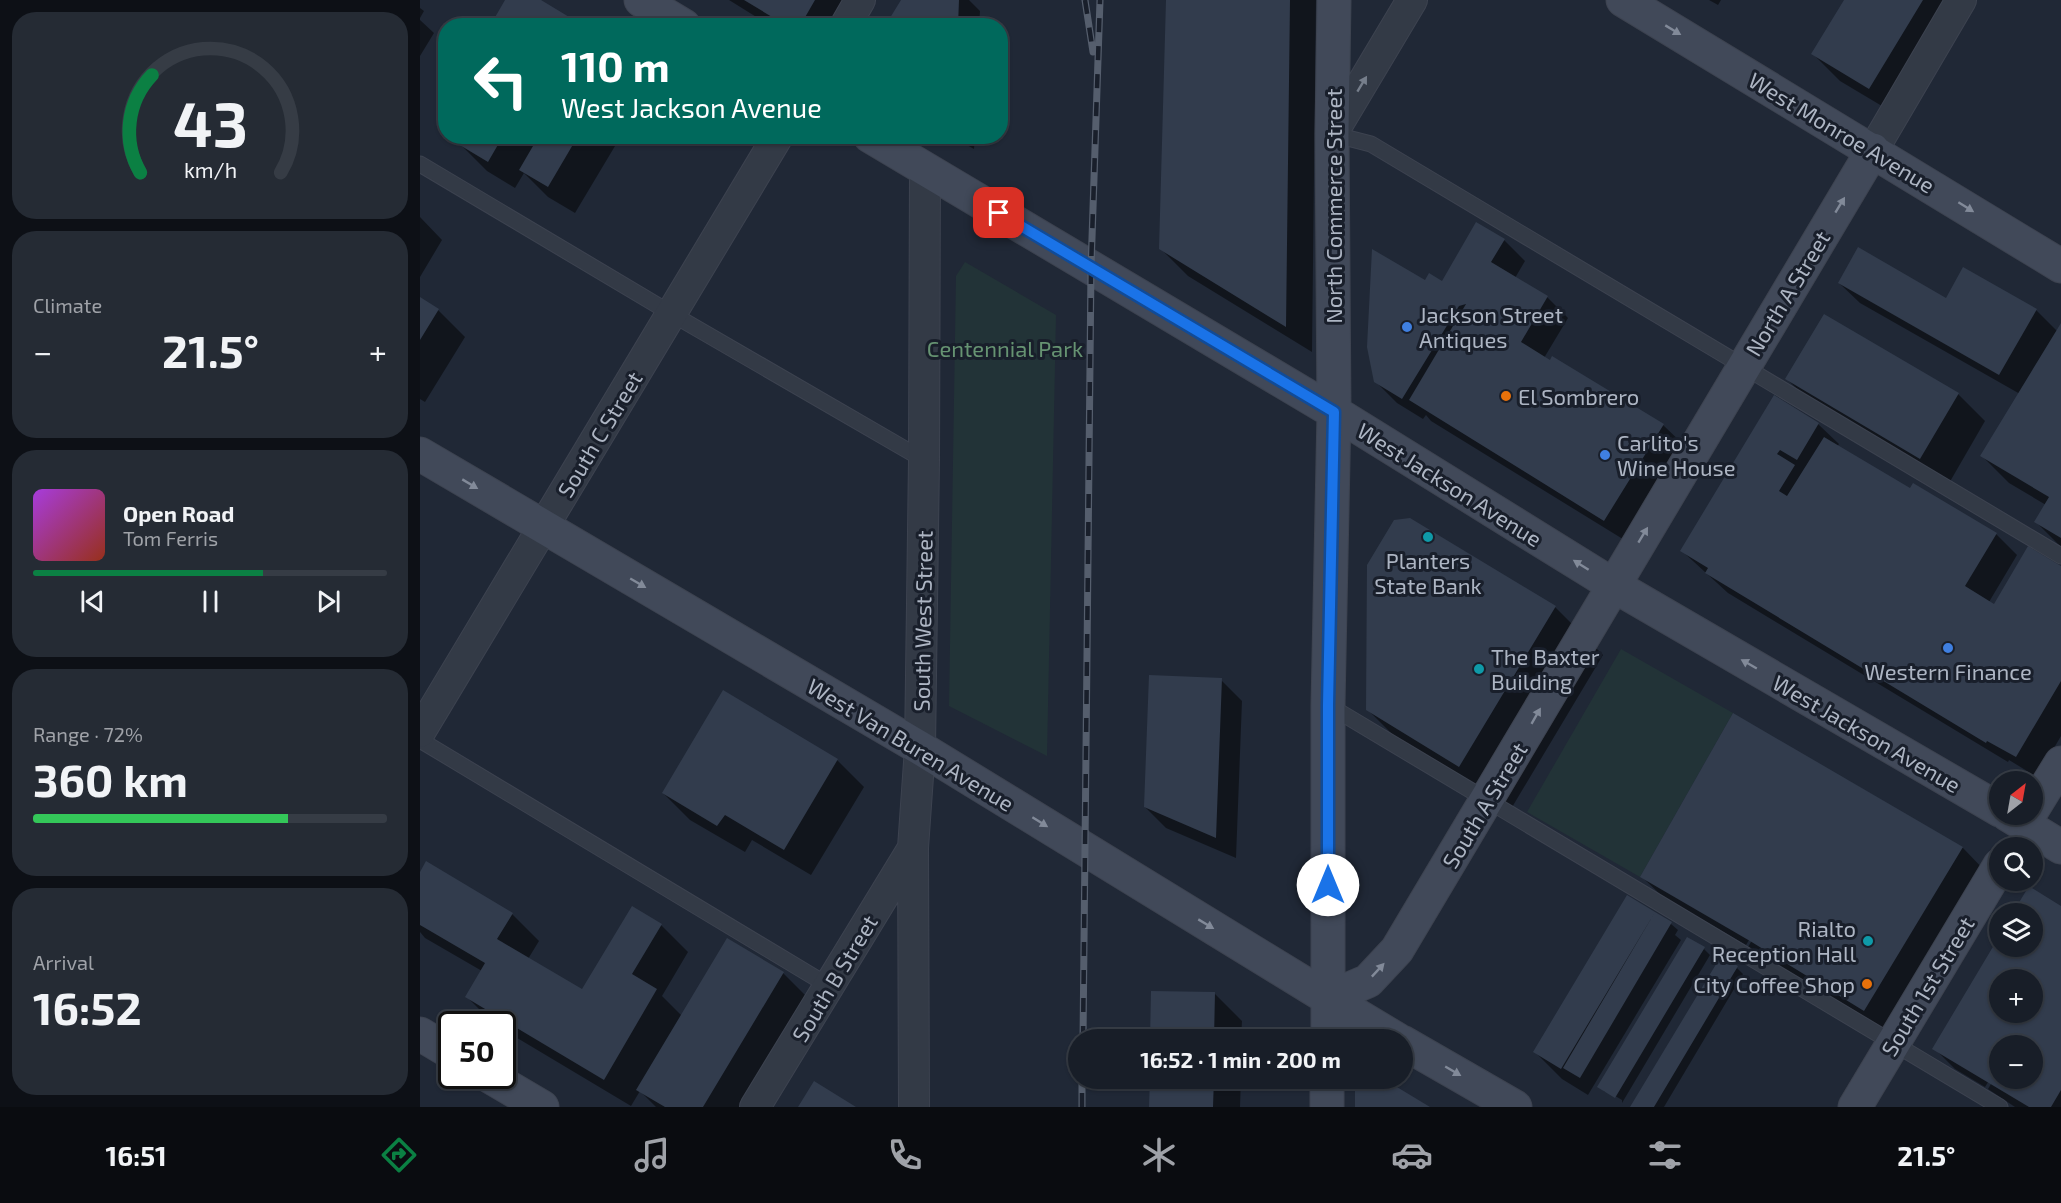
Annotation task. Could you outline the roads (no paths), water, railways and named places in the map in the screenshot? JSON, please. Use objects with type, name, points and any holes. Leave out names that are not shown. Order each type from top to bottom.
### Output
[{"type":"street","points":[[641,0],[671,18]]},
{"type":"street","points":[[850,18],[860,0]]},
{"type":"street","name":"North Commerce Street","points":[[1328,1029],[1328,705],[1334,412],[1332,134],[1334,0]]},
{"type":"street","points":[[1332,134],[1412,0]]},
{"type":"street","name":"West Monroe Avenue","points":[[1623,0],[2061,266]]},
{"type":"street","name":"North A Street","points":[[1613,585],[1961,0]]},
{"type":"street","name":"South C Street","points":[[420,732],[773,144]]},
{"type":"street","name":"West Jackson Avenue","points":[[883,144],[1334,412],[1613,585],[1989,804]]},
{"type":"street","name":"South West Street","points":[[914,1107],[914,848],[920,748],[925,170]]},
{"type":"street","name":"West Van Buren Avenue","points":[[420,454],[920,748],[1380,1029]]},
{"type":"street","name":"South A Street","points":[[1328,998],[1368,981],[1397,950],[1613,585]]},
{"type":"street","points":[[2043,786],[2061,763]]},
{"type":"street","name":"West Jackson Avenue","points":[[2025,825],[2061,847]]},
{"type":"street","name":"South B Street","points":[[755,1107],[914,848]]},
{"type":"street","name":"South 1st Street","points":[[1855,1107],[1989,883]]},
{"type":"street","points":[[420,1034],[438,1045]]},
{"type":"street","points":[[1413,1048],[1515,1107]]},
{"type":"street","points":[[511,1089],[542,1107]]},
{"type":"street","points":[[1327,1089],[1327,1107]]},
{"type":"lane","points":[[1332,134],[1371,144],[2061,556]]},
{"type":"lane","points":[[420,164],[924,460]]},
{"type":"lane","points":[[1328,705],[2000,1107]]},
{"type":"lane","points":[[420,740],[829,986]]},
{"type":"railway","points":[[1085,0],[1093,52]]},
{"type":"railway","points":[[1083,1029],[1091,268],[1100,0]]},
{"type":"railway","points":[[1082,1089],[1082,1107]]},
{"type":"place","name":"Jackson Street Antiques","points":[[1407,327]]},
{"type":"place","name":"El Sombrero","points":[[1506,396]]},
{"type":"place","name":"Carlito's Wine House","points":[[1605,455]]},
{"type":"place","name":"Planters State Bank","points":[[1428,537]]},
{"type":"place","name":"Western Finance","points":[[1948,648]]},
{"type":"place","name":"The Baxter Building","points":[[1479,669]]},
{"type":"place","name":"Rialto Reception Hall","points":[[1868,941]]},
{"type":"place","name":"City Coffee Shop","points":[[1867,984]]},
{"type":"park label","name":"Centennial Park","points":[[1005,348]]}]
